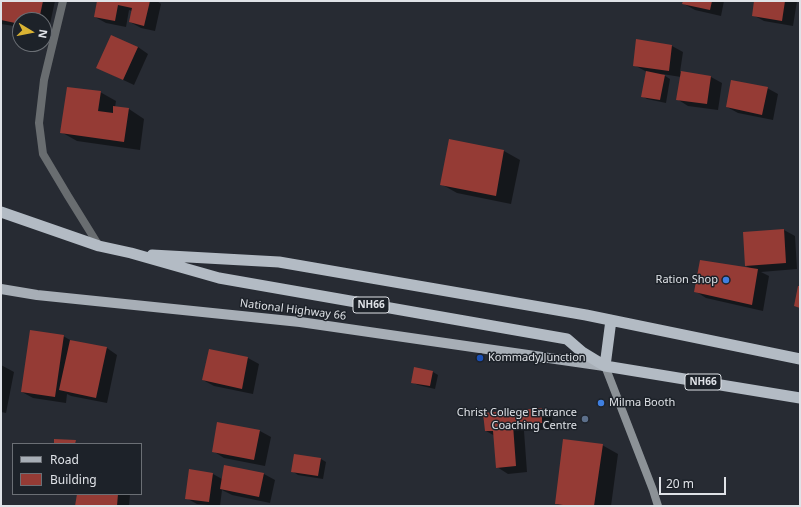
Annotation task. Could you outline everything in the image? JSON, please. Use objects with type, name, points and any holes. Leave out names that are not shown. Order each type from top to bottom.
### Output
[{"type":"highway","name":"NH66","points":[[1,212],[99,246],[131,253],[219,278],[567,339],[582,352],[605,366],[800,398]]},
{"type":"highway","name":"NH66","points":[[131,253],[279,262],[611,320],[800,359]]},
{"type":"highway","points":[[605,366],[611,320]]},
{"type":"main road","name":"National Highway 66","points":[[1,290],[300,322],[605,366]]},
{"type":"main road","points":[[605,366],[654,490],[658,506]]},
{"type":"street","points":[[63,1],[44,80],[39,123],[43,154],[99,246]]},
{"type":"building","points":[[1,1],[43,1],[41,12],[12,12],[12,22],[1,20]]},
{"type":"building","points":[[97,1],[150,1],[144,26],[129,22],[132,8],[118,5],[115,21],[94,17]]},
{"type":"building","points":[[683,1],[712,1],[710,10],[682,4]]},
{"type":"building","points":[[754,1],[785,1],[782,21],[752,16]]},
{"type":"building","points":[[111,35],[138,47],[123,80],[96,68]]},
{"type":"building","points":[[636,39],[672,45],[669,71],[633,66]]},
{"type":"building","points":[[646,71],[665,75],[660,100],[641,97]]},
{"type":"building","points":[[681,71],[711,76],[707,104],[676,100]]},
{"type":"building","points":[[731,80],[768,87],[762,115],[726,107]]},
{"type":"building","points":[[67,87],[101,91],[98,111],[113,113],[113,106],[129,108],[124,142],[60,133]]},
{"type":"building","points":[[449,139],[504,150],[496,196],[440,185]]},
{"type":"building","points":[[784,229],[786,263],[745,266],[743,232]]},
{"type":"building","name":"Ration Shop","points":[[700,260],[758,269],[752,305],[694,292]]},
{"type":"building","points":[[798,286],[800,286],[800,308],[794,306]]},
{"type":"building","points":[[30,330],[64,335],[55,397],[21,392]]},
{"type":"building","points":[[70,340],[107,347],[96,398],[59,390]]},
{"type":"building","points":[[209,349],[248,357],[242,389],[202,380]]},
{"type":"building","points":[[414,367],[433,371],[430,386],[411,383]]},
{"type":"building","points":[[542,408],[542,423],[513,425],[516,466],[496,468],[493,431],[485,431],[483,413]]},
{"type":"building","points":[[217,422],[260,430],[254,460],[212,452]]},
{"type":"building","points":[[54,439],[76,440],[75,443],[54,443]]},
{"type":"building","points":[[563,439],[603,444],[594,506],[555,504]]},
{"type":"building","points":[[294,454],[321,458],[318,476],[291,472]]},
{"type":"building","points":[[224,465],[264,473],[259,497],[220,489]]},
{"type":"building","points":[[189,469],[213,473],[209,502],[185,499]]},
{"type":"building","points":[[77,495],[118,495],[117,506],[75,506]]},
{"type":"place","name":"Ration Shop","points":[[726,280]]},
{"type":"place","name":"Kommady Junction","points":[[480,358]]},
{"type":"place","name":"Milma Booth","points":[[601,403]]},
{"type":"place","name":"Christ College Entrance Coaching Centre","points":[[585,419]]}]
